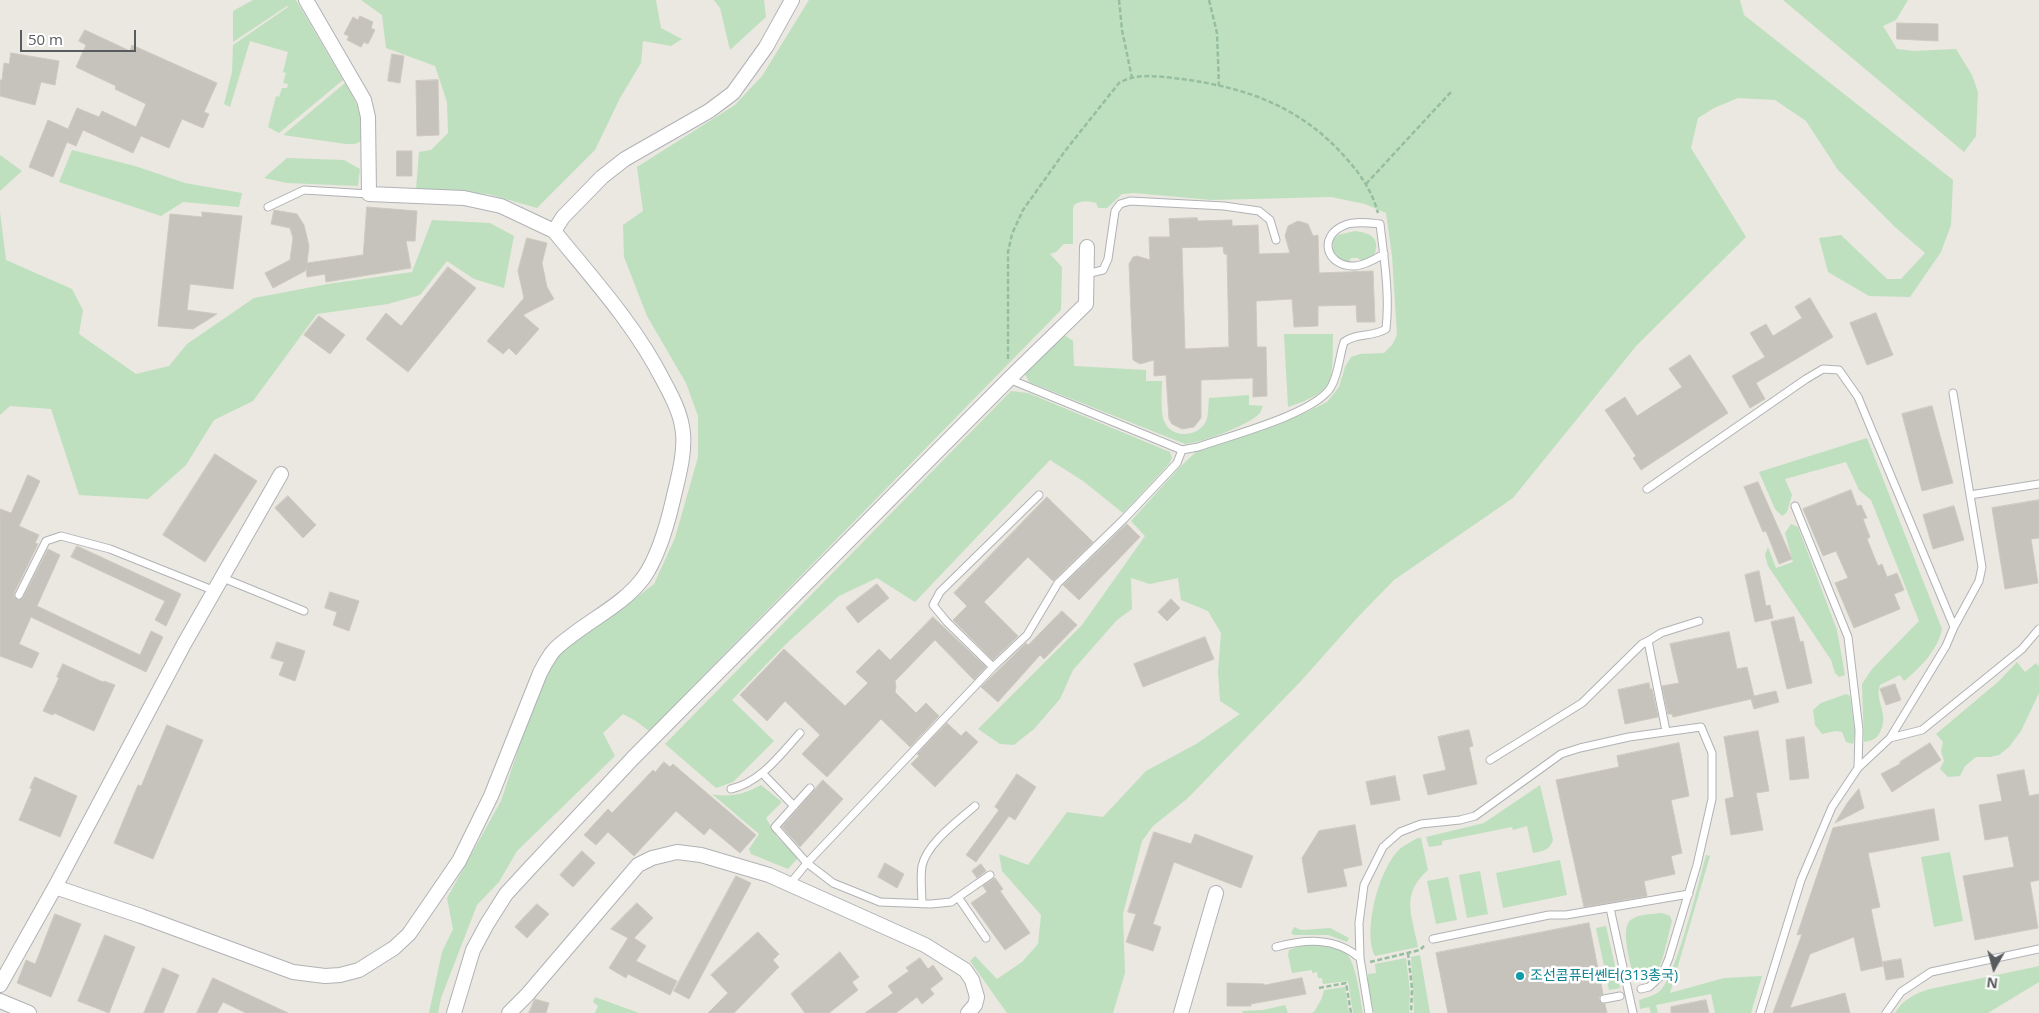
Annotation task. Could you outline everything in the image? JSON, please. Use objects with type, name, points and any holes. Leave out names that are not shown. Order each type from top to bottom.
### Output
[{"type":"street","points":[[54,887],[141,916],[269,964],[308,975],[340,975],[359,970],[394,948],[409,934],[459,861],[478,825],[540,673],[552,653],[593,619],[614,606],[632,591],[656,556],[670,514],[683,446],[680,415],[651,356],[626,320],[554,231],[501,206],[464,198],[369,194],[368,116],[364,100],[306,0]]},
{"type":"street","points":[[554,231],[563,217],[582,197],[602,177],[625,159],[709,111],[733,93],[766,47],[792,0]]},
{"type":"street","points":[[454,1013],[474,950],[487,924],[512,888],[633,758],[1009,379],[1086,304],[1087,247]]},
{"type":"street","points":[[0,985],[184,644],[281,474]]},
{"type":"street","points":[[509,1013],[527,995],[638,865],[652,858],[677,852],[702,855],[769,876],[925,945],[965,970],[975,986],[977,997],[975,1005],[968,1013]]},
{"type":"street","points":[[1182,1013],[1216,893]]},
{"type":"street","points":[[0,1001],[29,1013]]},
{"type":"lane","points":[[268,207],[304,190],[369,194]]},
{"type":"lane","points":[[1086,274],[1103,270],[1108,259],[1115,211],[1120,204],[1130,201],[1224,206],[1258,211],[1270,220],[1276,240]]},
{"type":"lane","points":[[1009,379],[1182,450],[1198,447],[1294,413],[1323,398],[1331,386],[1344,342],[1353,336],[1377,335],[1386,329],[1388,317],[1384,254],[1380,224],[1361,222],[1345,225],[1332,234],[1328,241],[1328,250],[1336,261],[1354,266],[1371,261],[1384,254]]},
{"type":"lane","points":[[1647,489],[1806,379],[1822,370],[1839,370],[1858,397],[1954,627]]},
{"type":"lane","points":[[1760,1013],[1801,880],[1832,807],[1858,768],[1890,738],[1946,646],[1979,581],[1982,566],[1953,393]]},
{"type":"lane","points":[[789,885],[807,863],[993,668],[1027,635],[1058,583],[1177,464],[1182,450]]},
{"type":"lane","points":[[1970,495],[2039,484]]},
{"type":"lane","points":[[993,668],[947,622],[933,605],[940,592],[1039,495]]},
{"type":"lane","points":[[1795,506],[1848,637],[1859,730],[1858,768]]},
{"type":"lane","points":[[19,595],[46,541],[61,536],[110,549],[215,591]]},
{"type":"lane","points":[[223,578],[304,611]]},
{"type":"lane","points":[[1490,760],[1582,703],[1642,644],[1661,633],[1699,621]]},
{"type":"lane","points":[[1890,738],[1922,730],[2022,649],[2039,629]]},
{"type":"lane","points":[[1648,641],[1666,731]]},
{"type":"lane","points":[[1369,1013],[1361,961],[1359,924],[1364,885],[1382,847],[1400,832],[1421,824],[1460,820],[1475,816],[1561,754],[1590,746],[1666,731],[1701,727],[1712,753],[1712,799],[1697,865],[1662,975],[1649,987],[1641,989]]},
{"type":"lane","points":[[731,789],[743,786],[763,774],[800,733]]},
{"type":"lane","points":[[763,774],[794,806]]},
{"type":"lane","points":[[810,788],[775,827],[807,863],[833,883],[880,902],[922,904],[951,902],[990,875]]},
{"type":"lane","points":[[922,904],[924,856],[934,843],[975,806]]},
{"type":"lane","points":[[1433,939],[1549,915],[1566,915],[1688,894]]},
{"type":"lane","points":[[958,897],[986,938]]},
{"type":"lane","points":[[1610,908],[1633,1013]]},
{"type":"lane","points":[[1276,946],[1306,941],[1325,942],[1348,948],[1361,961]]},
{"type":"lane","points":[[1886,1013],[1901,992],[1931,972],[2039,949]]},
{"type":"lane","points":[[1604,999],[1620,996]]},
{"type":"path","points":[[1119,0],[1122,30],[1132,78]]},
{"type":"path","points":[[1209,0],[1217,33],[1219,86]]},
{"type":"path","points":[[1009,379],[1007,334],[1008,252],[1012,234],[1023,210],[1065,152],[1119,83],[1127,78],[1148,76],[1219,86],[1246,93],[1293,112],[1332,142],[1364,179],[1375,202],[1380,224]]},
{"type":"path","points":[[1366,184],[1451,92]]},
{"type":"path","points":[[1361,961],[1420,950],[1433,939]]},
{"type":"path","points":[[1408,953],[1412,988],[1411,1013]]},
{"type":"path","points":[[1319,988],[1346,983],[1351,1013]]},
{"type":"green space","points":[[253,0],[296,0],[343,80],[279,133],[268,127],[276,96],[279,97],[282,88],[287,88],[288,84],[283,83],[286,73],[283,72],[288,52],[250,41],[230,107],[224,104],[232,72],[233,45],[288,7],[233,42],[233,11]]},
{"type":"green space","points":[[361,0],[656,0],[661,28],[682,39],[671,46],[643,41],[641,63],[620,98],[595,150],[537,208],[488,194],[416,189],[419,152],[431,150],[448,133],[447,102],[435,66],[386,48],[382,15]]},
{"type":"green space","points":[[714,0],[764,0],[766,17],[730,50],[720,8]]},
{"type":"green space","points":[[809,0],[1740,0],[1744,15],[1953,180],[1951,225],[1941,252],[1910,297],[1869,296],[1828,272],[1819,238],[1841,235],[1887,279],[1901,279],[1925,253],[1895,227],[1838,170],[1806,121],[1775,100],[1738,98],[1714,108],[1698,118],[1691,148],[1746,237],[1637,345],[1513,498],[1394,580],[1301,681],[1188,798],[1153,826],[1142,841],[1123,914],[1125,973],[1113,1013],[1007,1013],[970,961],[975,956],[997,979],[1022,962],[1038,944],[1041,915],[1002,871],[999,854],[1028,865],[1067,812],[1103,817],[1146,771],[1196,744],[1240,714],[1220,701],[1218,672],[1221,633],[1208,611],[1181,600],[1178,578],[1150,584],[1131,578],[1132,609],[1117,620],[1073,670],[1060,699],[1034,729],[1014,745],[1000,744],[978,729],[1082,625],[1145,536],[1131,521],[1197,451],[1299,416],[1327,402],[1339,387],[1345,367],[1351,357],[1360,354],[1384,353],[1392,345],[1397,335],[1392,256],[1386,213],[1365,204],[1331,197],[1212,200],[1134,193],[1122,194],[1107,208],[1098,208],[1096,203],[1090,202],[1077,203],[1073,208],[1073,244],[1064,244],[1056,252],[1050,254],[1062,267],[1061,310],[649,731],[623,714],[603,733],[615,756],[517,851],[499,882],[477,905],[441,998],[438,1013],[429,1013],[442,952],[453,929],[447,898],[501,801],[537,693],[556,658],[582,634],[611,617],[654,584],[675,538],[698,457],[698,416],[686,383],[647,316],[624,257],[623,225],[643,211],[637,167],[735,105],[762,76]]},
{"type":"green space","points":[[1783,0],[1908,0],[1896,20],[1883,26],[1897,49],[1914,51],[1956,49],[1972,75],[1978,92],[1976,136],[1964,152]]},
{"type":"green space","points":[[345,83],[359,110],[362,125],[361,141],[355,144],[346,144],[283,135]]},
{"type":"green space","points":[[72,150],[135,166],[185,183],[242,193],[239,207],[183,202],[161,216],[59,182]]},
{"type":"green space","points":[[0,155],[22,171],[0,191]]},
{"type":"green space","points":[[287,158],[344,160],[360,169],[358,186],[287,183],[264,178]]},
{"type":"green space","points":[[0,212],[6,260],[72,289],[83,310],[79,334],[136,374],[169,366],[187,344],[254,298],[328,284],[412,272],[432,220],[490,223],[514,236],[504,288],[474,279],[447,261],[420,295],[388,304],[317,314],[253,401],[214,420],[186,465],[148,499],[79,495],[51,409],[10,406],[0,415]]},
{"type":"green space","points":[[1355,231],[1370,235],[1375,241],[1376,250],[1374,256],[1362,262],[1358,258],[1351,258],[1348,263],[1341,260],[1333,251],[1333,240],[1338,235]]},
{"type":"green space","points":[[1284,334],[1333,334],[1331,374],[1324,389],[1304,401],[1288,407]]},
{"type":"green space","points":[[1061,336],[1066,336],[1073,341],[1074,366],[1146,370],[1146,381],[1162,381],[1163,419],[1174,432],[1180,434],[1192,433],[1203,426],[1207,418],[1209,398],[1249,395],[1249,405],[1263,406],[1255,418],[1236,428],[1213,437],[1185,444],[1029,382],[1025,374],[1026,370]]},
{"type":"green space","points":[[1011,391],[1028,393],[1170,452],[1172,458],[1169,464],[1123,513],[1083,481],[1050,460],[915,602],[877,578],[839,596],[787,643],[732,700],[774,741],[733,782],[716,788],[665,744]]},
{"type":"green space","points":[[1867,438],[1942,629],[1932,652],[1910,676],[1904,681],[1900,675],[1880,685],[1879,697],[1883,713],[1883,725],[1875,738],[1864,742],[1862,684],[1872,669],[1919,621],[1871,500],[1859,490],[1846,462],[1785,479],[1792,495],[1787,512],[1782,516],[1775,509],[1759,472]]},
{"type":"green space","points":[[1791,524],[1798,527],[1837,630],[1845,675],[1839,677],[1835,673],[1831,660],[1768,566],[1765,555],[1768,547],[1776,568],[1793,562],[1785,533]]},
{"type":"green space","points":[[2017,662],[2025,672],[2036,663],[2039,667],[2039,693],[2021,731],[2009,747],[1999,755],[1976,757],[1965,766],[1960,776],[1948,777],[1940,769],[1944,761],[1941,751],[1943,742],[1936,734],[1999,681]]},
{"type":"green space","points":[[1846,694],[1850,696],[1855,734],[1853,744],[1846,742],[1842,732],[1835,731],[1822,734],[1815,725],[1813,710],[1821,703]]},
{"type":"green space","points":[[761,785],[782,802],[766,818],[777,837],[798,858],[788,869],[751,854],[749,849],[759,834],[712,794],[725,796],[737,794]]},
{"type":"green space","points":[[1540,785],[1553,840],[1546,849],[1533,853],[1527,826],[1513,830],[1512,827],[1442,841],[1442,845],[1429,847],[1426,837],[1484,823]]},
{"type":"green space","points":[[1418,838],[1421,838],[1428,870],[1419,879],[1411,897],[1411,915],[1418,947],[1375,956],[1372,945],[1372,915],[1380,883],[1393,856]]},
{"type":"green space","points":[[1950,852],[1963,921],[1934,927],[1921,857]]},
{"type":"green space","points":[[1706,855],[1710,856],[1670,993],[1724,978],[1762,976],[1751,1013],[1715,1013],[1711,994],[1656,1005],[1658,1013],[1651,1013],[1649,1007],[1640,1009],[1639,1000],[1660,991],[1673,968]]},
{"type":"green space","points":[[1560,860],[1567,895],[1503,908],[1496,873]]},
{"type":"green space","points":[[1480,871],[1488,914],[1467,918],[1459,875]]},
{"type":"green space","points":[[1448,877],[1457,920],[1436,924],[1427,881]]},
{"type":"green space","points":[[1662,913],[1670,916],[1672,921],[1660,965],[1652,977],[1635,982],[1627,948],[1626,930],[1628,923],[1639,916]]},
{"type":"green space","points":[[1606,926],[1620,988],[1609,990],[1596,928]]},
{"type":"green space","points":[[1294,927],[1301,930],[1330,928],[1349,938],[1347,942],[1328,935],[1294,935],[1291,933]]},
{"type":"green space","points":[[1306,943],[1335,948],[1344,951],[1348,955],[1357,979],[1363,1013],[1353,1013],[1348,981],[1323,984],[1322,978],[1318,978],[1317,972],[1312,973],[1312,970],[1292,973],[1288,955],[1289,950]]},
{"type":"green space","points":[[1420,955],[1430,1013],[1414,1013],[1411,957]]},
{"type":"green space","points":[[1406,958],[1410,992],[1409,1013],[1374,1013],[1368,988],[1368,974],[1376,973],[1375,964]]},
{"type":"green space","points":[[2039,966],[2039,982],[1988,1013],[1895,1013],[1905,1001],[1930,989]]},
{"type":"green space","points":[[1345,987],[1349,1013],[1311,1013],[1314,1012],[1322,998],[1324,990]]},
{"type":"green space","points":[[595,997],[639,1013],[595,1013],[598,1006],[593,1002]]},
{"type":"green space","points":[[1285,1005],[1288,1013],[1243,1013],[1242,1011],[1263,1010]]},
{"type":"building","points":[[360,16],[373,22],[371,28],[375,30],[368,44],[364,42],[361,47],[347,40],[349,36],[344,34],[353,17],[358,20]]},
{"type":"building","points":[[1897,23],[1938,24],[1938,41],[1897,39]]},
{"type":"building","points":[[85,30],[130,51],[132,45],[217,83],[204,112],[209,114],[203,128],[182,119],[169,148],[141,136],[133,153],[83,130],[76,146],[67,142],[53,177],[29,167],[48,120],[68,129],[77,108],[99,117],[102,111],[136,127],[146,104],[115,89],[116,86],[76,67],[86,45],[79,41]]},
{"type":"building","points":[[11,53],[59,61],[55,85],[41,82],[35,105],[0,96],[0,80],[2,80],[4,63],[9,64]]},
{"type":"building","points":[[392,54],[404,56],[400,83],[388,81]]},
{"type":"building","points":[[438,80],[439,135],[417,136],[416,81]]},
{"type":"building","points":[[397,151],[412,151],[412,176],[397,176]]},
{"type":"building","points":[[367,207],[417,211],[415,241],[406,241],[411,268],[326,282],[325,274],[307,277],[306,268],[305,271],[273,288],[265,273],[290,260],[293,238],[290,228],[271,224],[274,210],[297,214],[304,225],[309,246],[307,263],[363,255]]},
{"type":"building","points":[[202,212],[242,216],[233,289],[190,284],[187,310],[217,314],[193,329],[158,326],[170,214],[202,217]]},
{"type":"building","points":[[1197,218],[1198,221],[1232,220],[1232,226],[1258,225],[1259,254],[1290,253],[1285,236],[1288,226],[1298,221],[1308,224],[1313,236],[1318,235],[1319,273],[1373,271],[1375,322],[1357,322],[1356,305],[1318,306],[1318,326],[1294,327],[1292,299],[1256,301],[1257,347],[1266,347],[1267,396],[1253,397],[1253,378],[1201,380],[1201,418],[1194,427],[1182,429],[1172,424],[1169,419],[1166,375],[1154,376],[1154,360],[1140,364],[1133,360],[1129,264],[1133,257],[1137,256],[1150,260],[1149,237],[1170,237],[1169,219]],"holes":[[[1223,247],[1224,254],[1227,254],[1229,347],[1185,349],[1182,248]]]},
{"type":"building","points":[[527,238],[547,243],[542,263],[547,287],[554,299],[523,315],[539,329],[516,355],[509,348],[503,354],[487,341],[524,298],[518,271]]},
{"type":"building","points":[[448,267],[476,288],[408,372],[366,339],[386,313],[401,326]]},
{"type":"building","points":[[1810,298],[1833,337],[1756,383],[1765,399],[1750,408],[1732,376],[1765,357],[1750,333],[1766,324],[1773,336],[1802,318],[1795,307]]},
{"type":"building","points":[[1876,313],[1893,355],[1867,365],[1850,323]]},
{"type":"building","points":[[319,316],[345,335],[330,354],[304,335]]},
{"type":"building","points":[[1690,355],[1728,413],[1641,470],[1633,458],[1636,456],[1605,410],[1625,397],[1637,416],[1682,387],[1669,369]]},
{"type":"building","points":[[1932,406],[1953,483],[1922,491],[1902,414]]},
{"type":"building","points":[[215,454],[257,481],[205,562],[163,535]]},
{"type":"building","points":[[28,475],[40,481],[19,526],[39,535],[35,543],[38,544],[14,593],[14,597],[19,600],[23,598],[48,549],[60,555],[37,606],[140,655],[151,631],[163,637],[146,672],[31,617],[19,644],[39,653],[32,668],[0,656],[0,509],[11,513]]},
{"type":"building","points":[[1758,482],[1792,559],[1779,564],[1766,531],[1763,532],[1744,487]]},
{"type":"building","points":[[1851,490],[1857,506],[1861,505],[1867,518],[1863,519],[1870,537],[1867,539],[1878,566],[1882,564],[1887,577],[1897,573],[1904,590],[1894,594],[1900,609],[1854,628],[1835,583],[1848,578],[1836,551],[1823,556],[1803,509]]},
{"type":"building","points":[[288,496],[316,525],[303,538],[275,508]]},
{"type":"building","points":[[1047,497],[1093,542],[1053,581],[1028,557],[984,602],[1018,636],[993,660],[953,620],[967,606],[954,593]]},
{"type":"building","points":[[2039,500],[2039,538],[2031,539],[2038,583],[2005,589],[1992,508]]},
{"type":"building","points":[[1954,506],[1964,540],[1933,549],[1923,515]]},
{"type":"building","points":[[1127,524],[1140,537],[1079,600],[1063,585]]},
{"type":"building","points":[[77,546],[181,594],[166,626],[155,620],[165,601],[71,557]]},
{"type":"building","points":[[1759,571],[1766,606],[1770,605],[1773,618],[1755,622],[1745,575]]},
{"type":"building","points":[[877,584],[889,598],[858,623],[846,608]]},
{"type":"building","points":[[330,592],[359,601],[349,631],[333,625],[337,612],[325,608]]},
{"type":"building","points":[[1171,599],[1180,608],[1167,621],[1158,612]]},
{"type":"building","points":[[1062,611],[1077,625],[1044,659],[1040,655],[998,702],[981,687],[1026,643],[1028,645]]},
{"type":"building","points":[[933,617],[986,667],[974,680],[935,640],[895,681],[895,692],[916,713],[926,703],[939,716],[910,747],[881,719],[827,777],[802,754],[820,735],[785,701],[767,721],[740,695],[784,649],[845,706],[868,683],[856,672],[879,649],[890,660]]},
{"type":"building","points":[[1794,617],[1800,642],[1803,641],[1812,683],[1787,689],[1771,622]]},
{"type":"building","points":[[1729,632],[1737,669],[1747,667],[1754,696],[1776,691],[1779,702],[1754,709],[1751,699],[1673,717],[1672,714],[1668,714],[1662,686],[1679,683],[1670,644]]},
{"type":"building","points":[[1205,637],[1214,659],[1143,687],[1134,664]]},
{"type":"building","points":[[277,642],[305,651],[295,681],[279,675],[284,662],[271,658]]},
{"type":"building","points":[[63,664],[103,682],[115,685],[94,731],[54,713],[53,715],[43,711],[59,678],[57,677]]},
{"type":"building","points":[[1649,683],[1658,717],[1625,724],[1618,690]]},
{"type":"building","points":[[1895,684],[1901,700],[1886,705],[1880,689]]},
{"type":"building","points":[[947,723],[961,736],[966,731],[978,742],[935,787],[911,764],[919,756],[917,754]]},
{"type":"building","points":[[167,725],[203,740],[153,859],[114,843],[138,785],[141,786]]},
{"type":"building","points":[[1469,730],[1473,746],[1469,747],[1477,784],[1428,795],[1423,775],[1446,770],[1438,737]]},
{"type":"building","points":[[1758,731],[1769,791],[1756,793],[1763,830],[1731,835],[1725,799],[1734,797],[1724,737]]},
{"type":"building","points":[[1804,737],[1809,778],[1790,780],[1786,740]]},
{"type":"building","points":[[1679,743],[1689,796],[1671,800],[1682,853],[1671,856],[1675,874],[1644,881],[1647,896],[1584,907],[1556,780],[1619,767],[1617,756]]},
{"type":"building","points":[[1930,743],[1941,760],[1892,792],[1881,774],[1900,764],[1900,762]]},
{"type":"building","points":[[664,762],[670,767],[673,764],[756,835],[740,853],[710,828],[704,835],[676,811],[634,856],[608,832],[596,845],[584,835],[608,809],[612,813],[653,770],[655,772]]},
{"type":"building","points":[[2024,770],[2029,796],[2039,794],[2039,880],[2030,882],[2038,928],[1975,940],[1963,876],[2014,867],[2008,836],[1985,840],[1979,805],[2002,801],[1997,775]]},
{"type":"building","points":[[1017,774],[1036,787],[1015,820],[1009,816],[976,862],[966,855],[999,810],[995,807]]},
{"type":"building","points":[[1395,776],[1400,800],[1371,805],[1366,782]]},
{"type":"building","points":[[35,777],[77,796],[60,837],[19,820]]},
{"type":"building","points":[[823,780],[843,799],[800,847],[782,827]]},
{"type":"building","points":[[1859,789],[1864,808],[1835,823],[1848,802]]},
{"type":"building","points":[[1934,809],[1939,840],[1868,853],[1880,907],[1871,909],[1883,966],[1861,971],[1854,937],[1810,954],[1790,1008],[1845,993],[1850,1013],[1773,1013],[1802,934],[1797,935],[1833,828]]},
{"type":"building","points":[[1355,825],[1362,865],[1343,869],[1347,886],[1308,893],[1302,858],[1319,831]]},
{"type":"building","points":[[1154,832],[1191,844],[1195,834],[1253,856],[1241,888],[1174,862],[1153,924],[1161,927],[1153,951],[1126,942],[1136,914],[1128,912]]},
{"type":"building","points":[[582,851],[595,863],[573,887],[560,875]]},
{"type":"building","points":[[885,863],[904,874],[897,888],[878,877]]},
{"type":"building","points":[[981,864],[986,871],[977,878],[972,871]]},
{"type":"building","points":[[736,876],[751,883],[689,999],[674,991]]},
{"type":"building","points":[[995,878],[1003,889],[1000,891],[1030,933],[1005,950],[971,903],[987,892],[983,886]]},
{"type":"building","points":[[637,903],[653,918],[634,938],[646,946],[636,961],[677,981],[670,995],[628,974],[626,978],[609,968],[628,938],[611,929]]},
{"type":"building","points":[[537,904],[549,914],[527,938],[515,927]]},
{"type":"building","points":[[55,914],[81,924],[51,997],[17,983],[26,960],[35,964]]},
{"type":"building","name":"조선콤퓨터쎈터(313총국)","points":[[1589,923],[1603,994],[1599,997],[1599,1000],[1605,1004],[1607,1013],[1448,1013],[1436,953]]},
{"type":"building","points":[[758,932],[779,954],[773,960],[779,967],[734,1013],[708,1013],[728,993],[711,975]]},
{"type":"building","points":[[105,935],[135,947],[109,1013],[78,1001]]},
{"type":"building","points":[[840,952],[859,977],[852,982],[858,990],[829,1013],[805,1013],[791,994]]},
{"type":"building","points":[[920,958],[928,969],[933,965],[943,979],[930,989],[934,994],[922,1004],[917,997],[896,1013],[865,1013],[893,993],[888,986],[909,971],[906,968]]},
{"type":"building","points":[[1901,959],[1904,977],[1886,980],[1883,962]]},
{"type":"building","points":[[163,968],[179,975],[163,1013],[144,1013]]},
{"type":"building","points":[[213,978],[288,1013],[246,1013],[223,1002],[217,1013],[197,1013]]},
{"type":"building","points":[[1302,978],[1306,994],[1251,1004],[1251,1006],[1227,1006],[1227,983],[1264,985]]},
{"type":"building","points":[[535,999],[549,1003],[546,1013],[529,1013]]},
{"type":"building","points":[[1706,1000],[1709,1013],[1671,1013],[1671,1007]]},
{"type":"place","name":"조선콤퓨터쎈터(313총국)","points":[[1520,976]]}]
